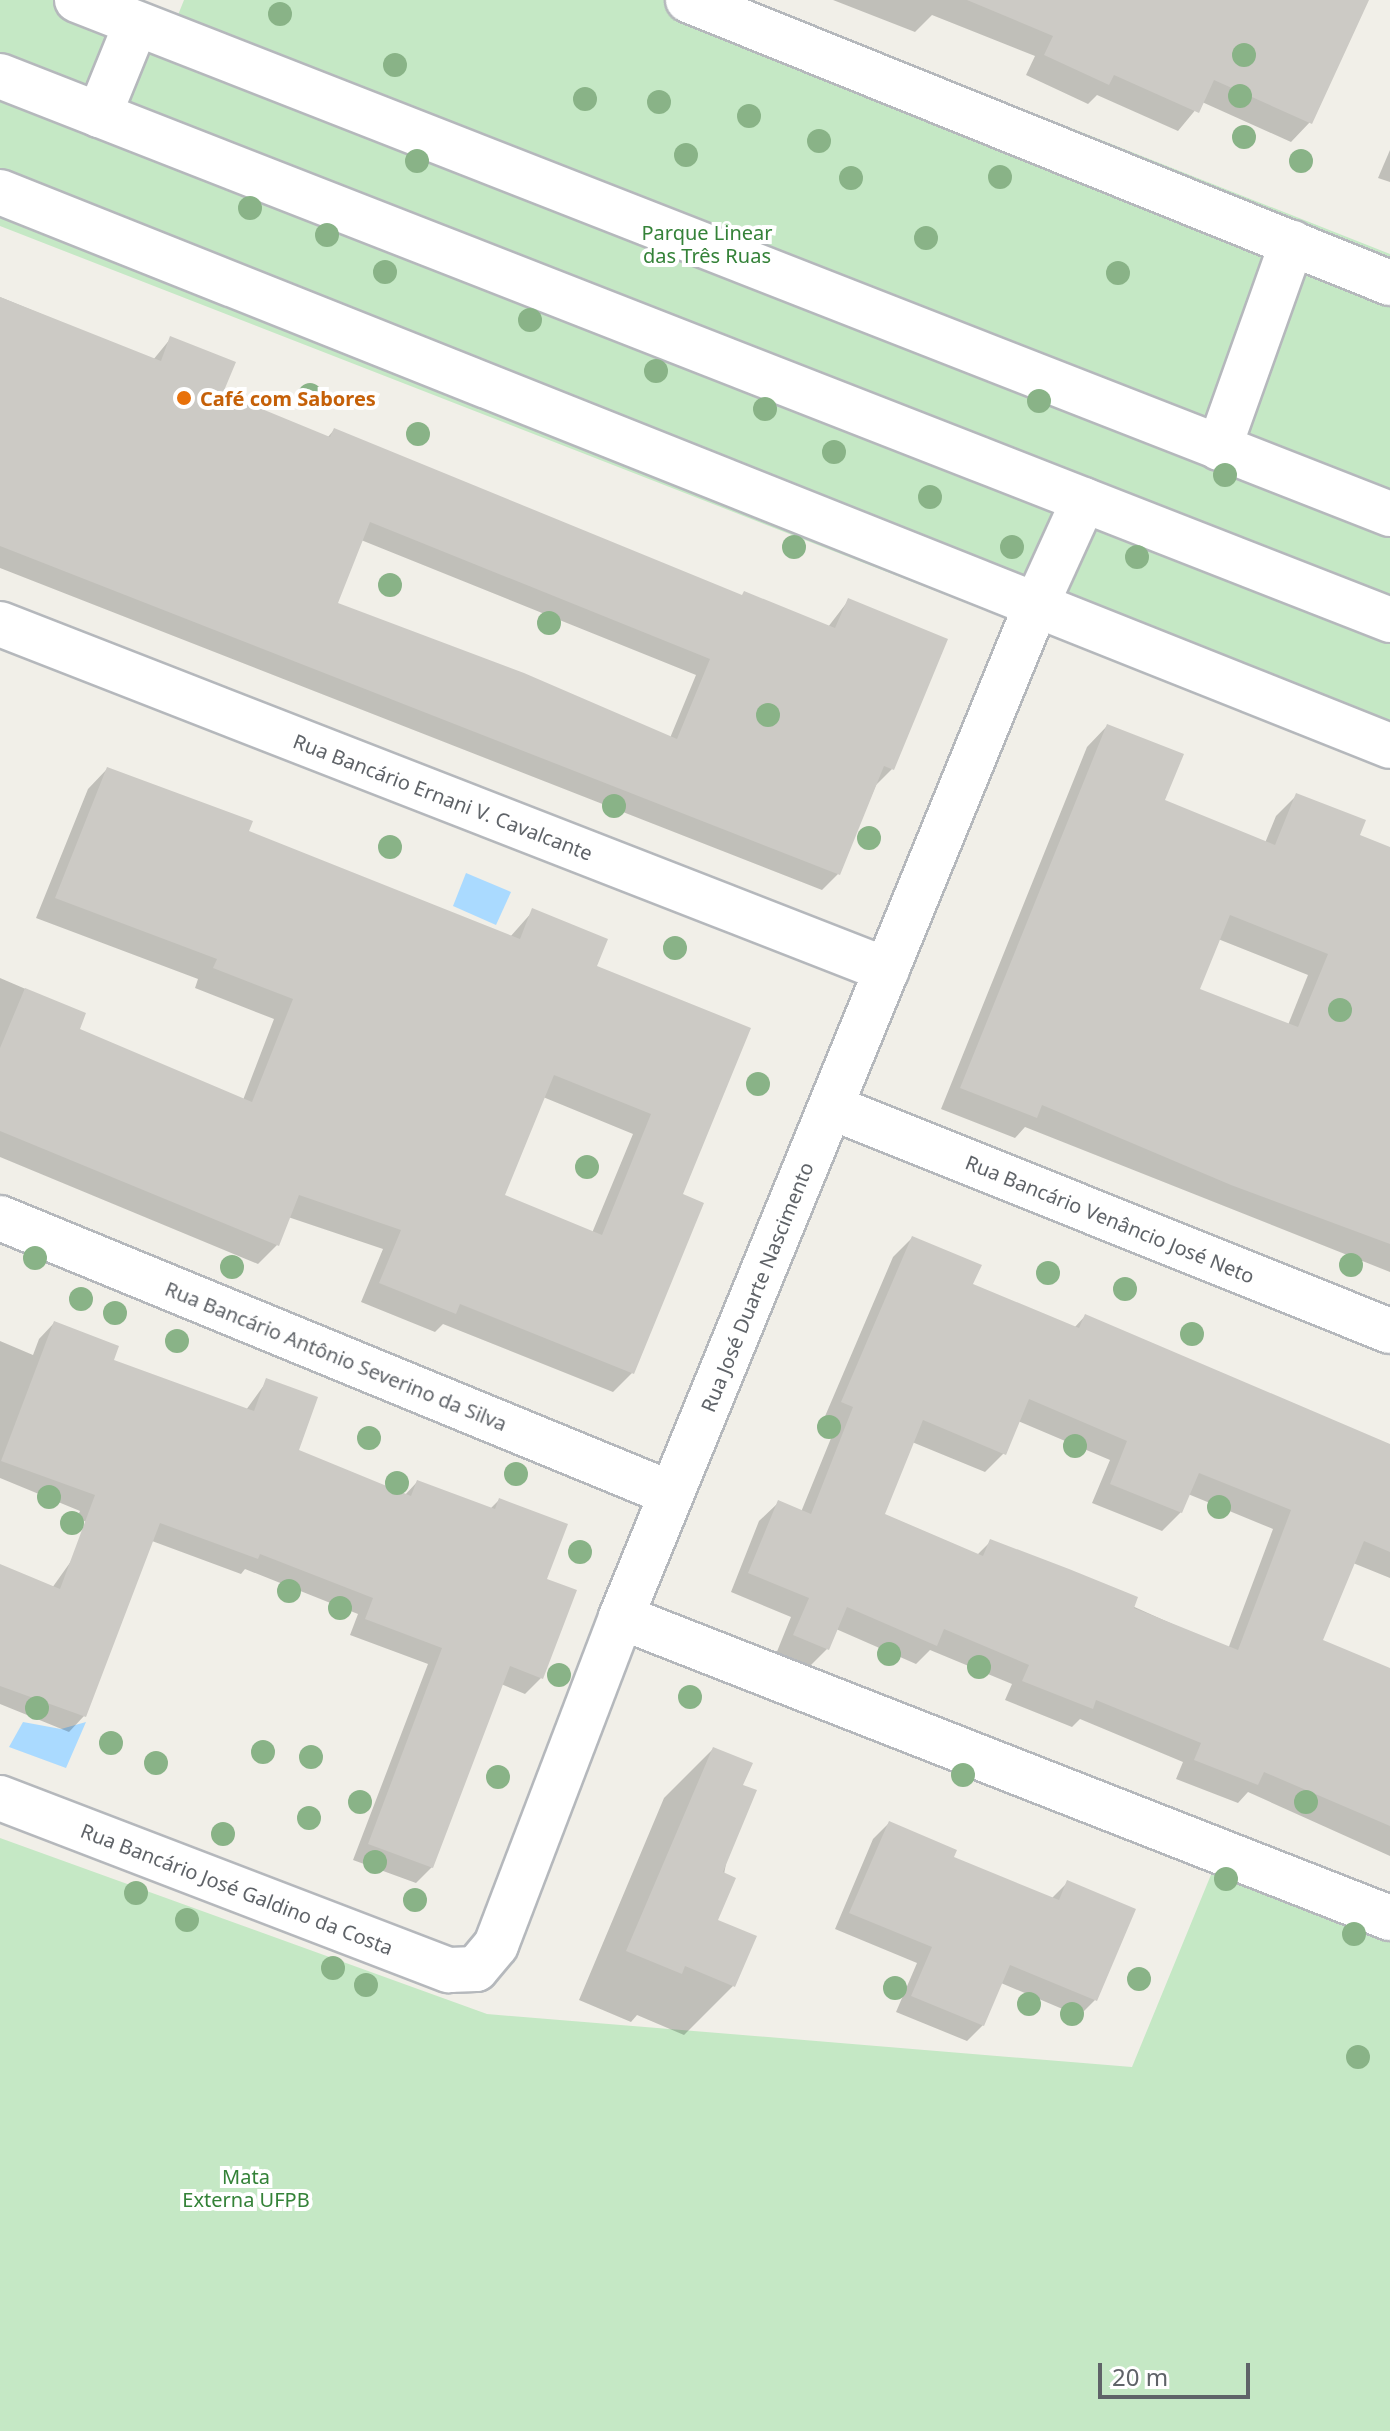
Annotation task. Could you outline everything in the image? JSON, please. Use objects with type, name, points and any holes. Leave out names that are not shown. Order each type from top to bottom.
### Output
[{"type":"street","points":[[77,0],[1390,514]]},
{"type":"street","points":[[688,0],[1390,283]]},
{"type":"street","points":[[99,115],[136,24]]},
{"type":"street","points":[[0,76],[1390,620]]},
{"type":"street","points":[[0,192],[1390,746]]},
{"type":"street","points":[[1219,448],[1292,243]]},
{"type":"street","name":"Rua José Duarte Nascimento","points":[[476,1969],[496,1945],[621,1617],[1037,603],[1084,500]]},
{"type":"street","name":"Rua Bancário Ernani V. Cavalcante","points":[[0,624],[887,970]]},
{"type":"street","name":"Rua Bancário Venâncio José Neto","points":[[831,1107],[1390,1331]]},
{"type":"street","name":"Rua Bancário Antônio Severino da Silva","points":[[0,1218],[672,1494]]},
{"type":"street","points":[[621,1617],[1390,1918]]},
{"type":"street","name":"Rua Bancário José Galdino da Costa","points":[[0,1798],[449,1970],[476,1969]]},
{"type":"green space","name":"Parque Linear das Três Ruas","points":[[0,0],[140,0],[178,15],[184,0],[747,0],[1390,254],[1390,768],[0,226]]},
{"type":"green space","name":"Mata Externa UFPB","points":[[0,1838],[487,2014],[1132,2067],[1215,1865],[1390,1932],[1390,2431],[0,2431]]},
{"type":"water","points":[[466,873],[511,892],[496,925],[453,906]]},
{"type":"water","points":[[23,1722],[61,1729],[86,1722],[66,1768],[9,1747]]},
{"type":"building","points":[[967,0],[1369,0],[1312,124],[1214,80],[1199,113],[1114,75],[1109,85],[1044,55],[1053,36]]},
{"type":"building","points":[[0,297],[161,361],[170,336],[236,362],[223,393],[330,437],[334,428],[742,595],[744,591],[835,628],[848,598],[948,639],[894,770],[884,766],[840,875],[0,546]],"holes":[[[370,522],[710,659],[677,739],[524,673],[338,603]]]},
{"type":"building","points":[[1107,724],[1184,754],[1165,800],[1275,845],[1296,793],[1366,820],[1360,835],[1390,847],[1390,1244],[1231,1185],[1042,1105],[1037,1118],[960,1088]],"holes":[[[1230,915],[1328,954],[1298,1027],[1200,989]]]},
{"type":"building","points":[[107,767],[253,821],[249,831],[520,939],[532,908],[608,939],[597,966],[751,1028],[683,1194],[704,1203],[634,1374],[460,1304],[456,1314],[379,1283],[401,1230],[299,1195],[279,1246],[0,1131],[0,1048],[25,988],[86,1013],[80,1029],[252,1102],[293,999],[213,968],[217,959],[55,898]],"holes":[[[554,1075],[651,1114],[602,1235],[505,1195]]]},
{"type":"building","points":[[912,1236],[982,1265],[973,1284],[1079,1328],[1085,1314],[1390,1444],[1390,1552],[1364,1541],[1323,1640],[1390,1668],[1390,1826],[1264,1772],[1258,1785],[1194,1760],[1201,1743],[1096,1700],[1093,1709],[1022,1681],[1029,1665],[944,1629],[937,1646],[847,1607],[829,1650],[793,1635],[809,1598],[748,1573],[778,1500],[811,1514],[853,1407],[841,1402]],"holes":[[[1029,1399],[1127,1441],[1110,1484],[1182,1513],[1199,1473],[1291,1510],[1238,1650],[1134,1608],[1138,1597],[1069,1569],[990,1539],[983,1556],[885,1514],[923,1420],[1006,1455]]]},
{"type":"building","points":[[54,1321],[119,1346],[114,1360],[254,1411],[266,1378],[318,1397],[299,1450],[411,1496],[417,1480],[495,1509],[499,1498],[568,1524],[547,1579],[577,1590],[543,1679],[510,1666],[433,1868],[368,1844],[442,1648],[365,1619],[373,1598],[260,1554],[258,1559],[160,1523],[86,1717],[0,1686],[0,1564],[60,1589],[95,1495],[1,1461]]},
{"type":"building","points":[[713,1747],[753,1763],[743,1785],[757,1790],[723,1872],[736,1878],[718,1920],[757,1936],[735,1987],[685,1966],[682,1974],[626,1951]]},
{"type":"building","points":[[889,1821],[957,1850],[954,1857],[1059,1900],[1067,1880],[1136,1909],[1097,2001],[1010,1965],[984,2026],[911,1996],[932,1947],[849,1913]]},
{"type":"place","name":"Café com Sabores","points":[[184,398]]}]
